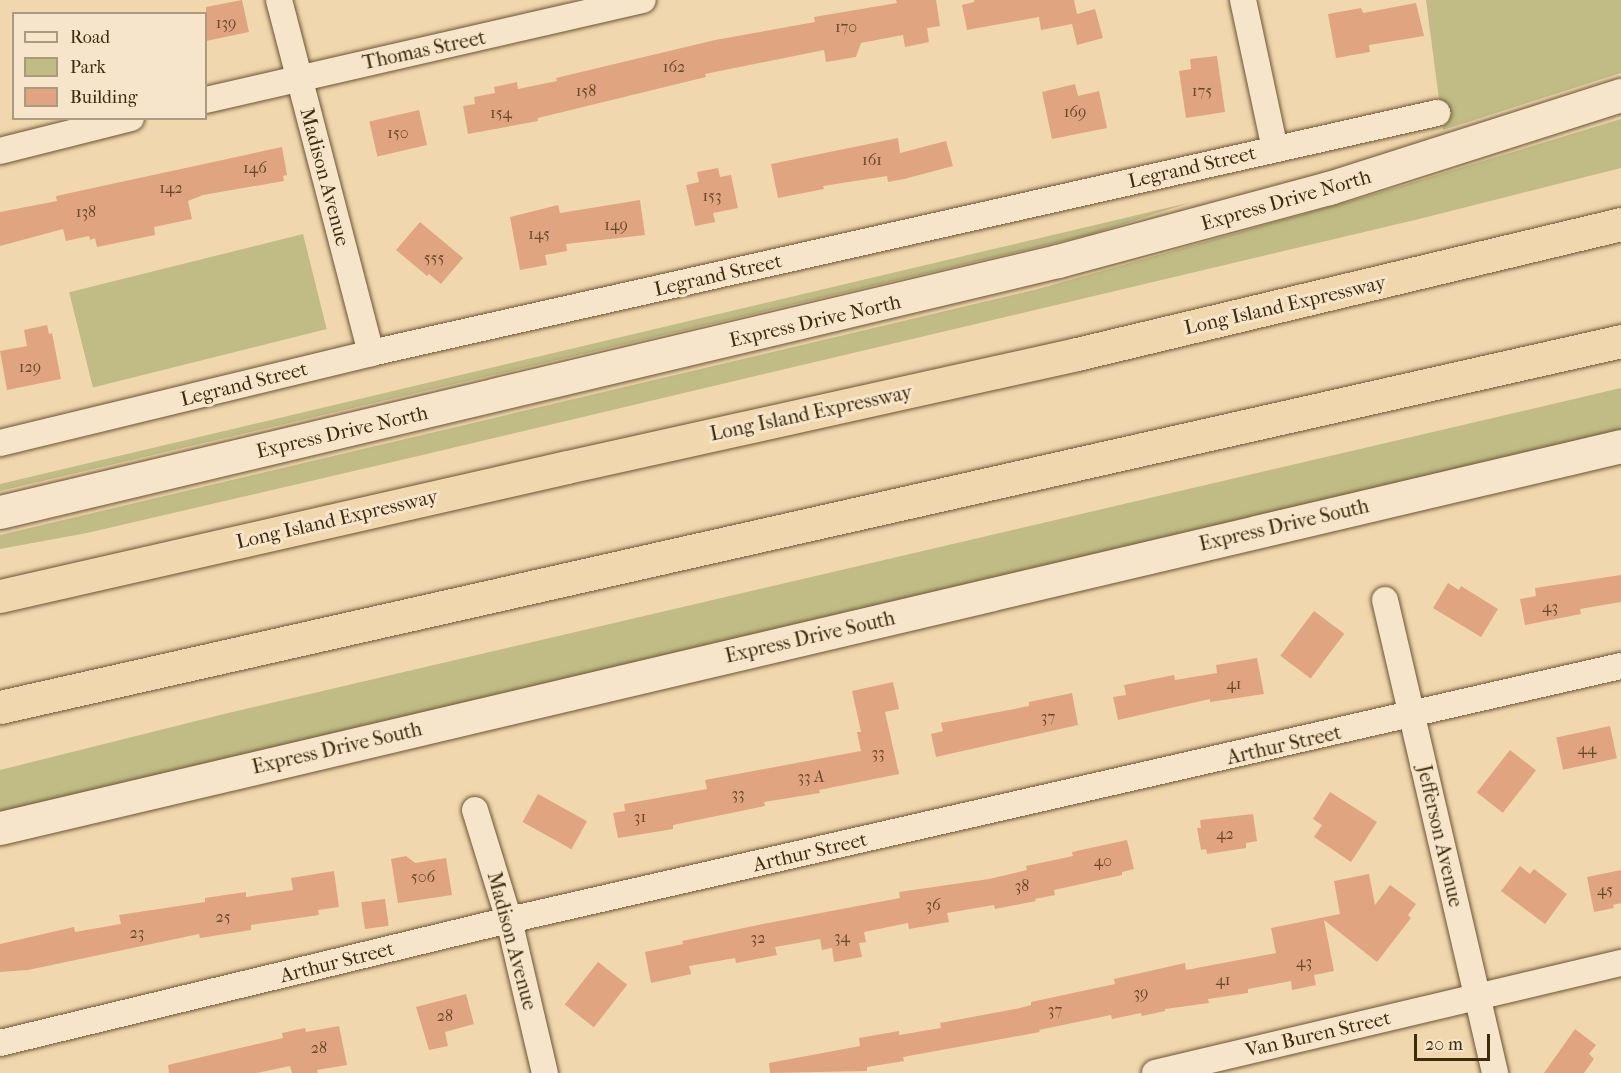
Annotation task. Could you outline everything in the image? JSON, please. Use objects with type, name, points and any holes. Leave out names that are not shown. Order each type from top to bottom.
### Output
[{"type":"highway","name":"Long Island Expressway","points":[[0,596],[556,469],[1077,354],[1621,224]]},
{"type":"highway","points":[[0,707],[1621,341]]},
{"type":"main road","name":"Express Drive North","points":[[0,512],[1081,256],[1352,182],[1621,95]]},
{"type":"main road","name":"Express Drive South","points":[[0,828],[1621,446]]},
{"type":"street","name":"Madison Avenue","points":[[279,0],[371,353]]},
{"type":"street","name":"Thomas Street","points":[[207,100],[643,0]]},
{"type":"street","points":[[1244,0],[1275,149]]},
{"type":"street","name":"Legrand Street","points":[[0,443],[371,353],[1437,113]]},
{"type":"street","points":[[0,151],[123,120]]},
{"type":"street","name":"Jefferson Avenue","points":[[1385,600],[1495,1073]]},
{"type":"street","name":"Arthur Street","points":[[0,1043],[509,920],[1412,716],[1621,666]]},
{"type":"street","name":"Madison Avenue","points":[[476,810],[509,920],[545,1073]]},
{"type":"street","name":"Van Buren Street","points":[[1155,1073],[1621,963]]},
{"type":"green space","points":[[1426,0],[1621,0],[1621,73],[1443,130]]},
{"type":"green space","points":[[1621,119],[1621,168],[1419,219],[414,457],[87,533],[0,549],[0,535],[1038,289],[1368,196]]},
{"type":"green space","points":[[1192,202],[1089,235],[0,491],[0,484]]},
{"type":"green space","points":[[303,234],[327,329],[93,387],[69,292]]},
{"type":"green space","points":[[1621,388],[1621,435],[0,814],[0,770],[224,714]]},
{"type":"building","points":[[242,0],[249,32],[207,41],[206,7]]},
{"type":"building","points":[[896,0],[936,0],[940,26],[927,28],[929,42],[905,47],[903,35],[861,43],[856,57],[826,62],[824,50],[705,74],[706,77],[538,118],[538,121],[468,134],[463,106],[475,104],[474,97],[495,93],[494,87],[517,82],[518,89],[557,81],[556,78],[715,40],[815,22],[814,17],[897,3]]},
{"type":"building","points":[[974,0],[1074,0],[1077,14],[1095,9],[1103,38],[1077,45],[1072,24],[1041,30],[1039,17],[967,30],[962,5],[974,2]]},
{"type":"building","points":[[1416,3],[1424,36],[1369,45],[1370,52],[1336,58],[1328,14],[1361,8],[1363,13]]},
{"type":"building","points":[[1217,56],[1225,112],[1186,118],[1179,71],[1191,69],[1190,59]]},
{"type":"building","points":[[1075,84],[1078,96],[1099,91],[1107,128],[1052,139],[1042,92]]},
{"type":"building","points":[[419,110],[427,145],[377,157],[369,121]]},
{"type":"building","points":[[898,138],[900,153],[946,141],[953,166],[888,182],[887,176],[823,186],[824,189],[778,198],[771,164]]},
{"type":"building","points":[[282,147],[287,175],[283,176],[284,181],[203,195],[188,201],[192,219],[154,227],[155,235],[97,247],[95,238],[90,240],[89,236],[66,241],[63,229],[0,246],[0,212],[57,201],[56,196]]},
{"type":"building","points":[[718,168],[720,177],[731,175],[738,208],[713,213],[715,222],[695,226],[686,185],[699,182],[697,172]]},
{"type":"building","points":[[640,200],[645,235],[566,244],[567,251],[545,255],[547,265],[520,270],[510,217],[558,205],[560,213]]},
{"type":"building","points":[[420,222],[463,258],[441,284],[429,274],[427,276],[396,250]]},
{"type":"building","points":[[47,325],[49,334],[52,333],[61,379],[7,390],[0,351],[27,346],[24,330]]},
{"type":"building","points":[[1621,575],[1621,602],[1580,609],[1581,614],[1525,625],[1520,599],[1536,596],[1535,588]]},
{"type":"building","points":[[1448,583],[1459,590],[1461,586],[1498,609],[1481,637],[1433,608]]},
{"type":"building","points":[[1314,611],[1344,634],[1311,679],[1280,656]]},
{"type":"building","points":[[1257,658],[1264,694],[1210,702],[1210,699],[1118,720],[1113,697],[1126,695],[1124,685],[1174,675],[1175,680],[1217,673],[1216,665]]},
{"type":"building","points":[[893,682],[899,709],[885,712],[899,774],[819,790],[820,793],[764,802],[765,806],[673,825],[673,829],[618,838],[613,813],[625,811],[624,804],[707,789],[705,780],[861,751],[857,732],[861,732],[852,691]]},
{"type":"building","points":[[1072,693],[1078,725],[936,757],[931,734],[943,731],[941,723],[1029,706],[1029,702]]},
{"type":"building","points":[[1610,726],[1617,758],[1563,770],[1556,737]]},
{"type":"building","points":[[1510,750],[1536,770],[1503,813],[1477,793]]},
{"type":"building","points":[[1330,792],[1377,822],[1351,862],[1314,837],[1322,825],[1313,819]]},
{"type":"building","points":[[538,794],[587,821],[571,849],[522,822]]},
{"type":"building","points":[[1253,814],[1257,841],[1246,843],[1246,848],[1207,854],[1206,849],[1201,850],[1197,828],[1201,828],[1200,820]]},
{"type":"building","points":[[1127,840],[1134,869],[1122,872],[1122,875],[1054,890],[1055,895],[1035,899],[1036,901],[995,909],[994,905],[947,913],[949,922],[909,929],[908,923],[864,932],[866,942],[859,943],[862,957],[834,962],[832,948],[822,950],[820,939],[775,947],[777,955],[736,963],[735,958],[689,966],[691,974],[651,983],[645,952],[683,944],[682,941],[900,898],[899,892],[989,879],[1027,870],[1026,866],[1073,856],[1072,852]]},
{"type":"building","points":[[406,856],[415,863],[446,858],[452,895],[398,903],[391,859]]},
{"type":"building","points":[[1520,866],[1530,874],[1534,869],[1567,894],[1545,924],[1501,891]]},
{"type":"building","points":[[1621,870],[1621,903],[1613,905],[1614,908],[1594,912],[1587,877]]},
{"type":"building","points":[[334,871],[339,907],[318,910],[319,915],[251,925],[251,930],[200,938],[199,934],[28,970],[0,972],[0,944],[74,927],[75,932],[121,924],[119,915],[205,902],[205,898],[246,892],[246,897],[293,890],[291,878]]},
{"type":"building","points":[[1369,874],[1375,905],[1390,885],[1416,904],[1408,915],[1411,918],[1377,962],[1324,920],[1334,971],[1314,975],[1316,985],[1292,990],[1291,981],[1248,989],[1248,993],[1208,999],[1209,1003],[1165,1009],[1165,1011],[1142,1016],[1141,1013],[1112,1019],[1111,1015],[1039,1030],[1040,1032],[903,1057],[904,1061],[867,1067],[867,1071],[770,1073],[769,1063],[860,1046],[859,1038],[899,1031],[899,1035],[941,1028],[940,1023],[1020,1008],[1031,1005],[1031,1002],[1115,984],[1114,979],[1185,963],[1186,970],[1276,953],[1271,928],[1340,914],[1334,881]]},
{"type":"building","points":[[385,899],[389,926],[365,929],[361,902]]},
{"type":"building","points":[[598,962],[627,985],[594,1027],[565,1005]]},
{"type":"building","points":[[466,994],[474,1024],[445,1032],[448,1046],[429,1050],[416,1007]]},
{"type":"building","points":[[339,1026],[347,1065],[317,1070],[318,1073],[292,1073],[290,1066],[257,1073],[169,1073],[168,1065],[283,1038],[282,1033],[305,1028],[306,1032]]},
{"type":"building","points":[[1575,1029],[1596,1045],[1589,1054],[1594,1059],[1584,1073],[1544,1073]]}]
